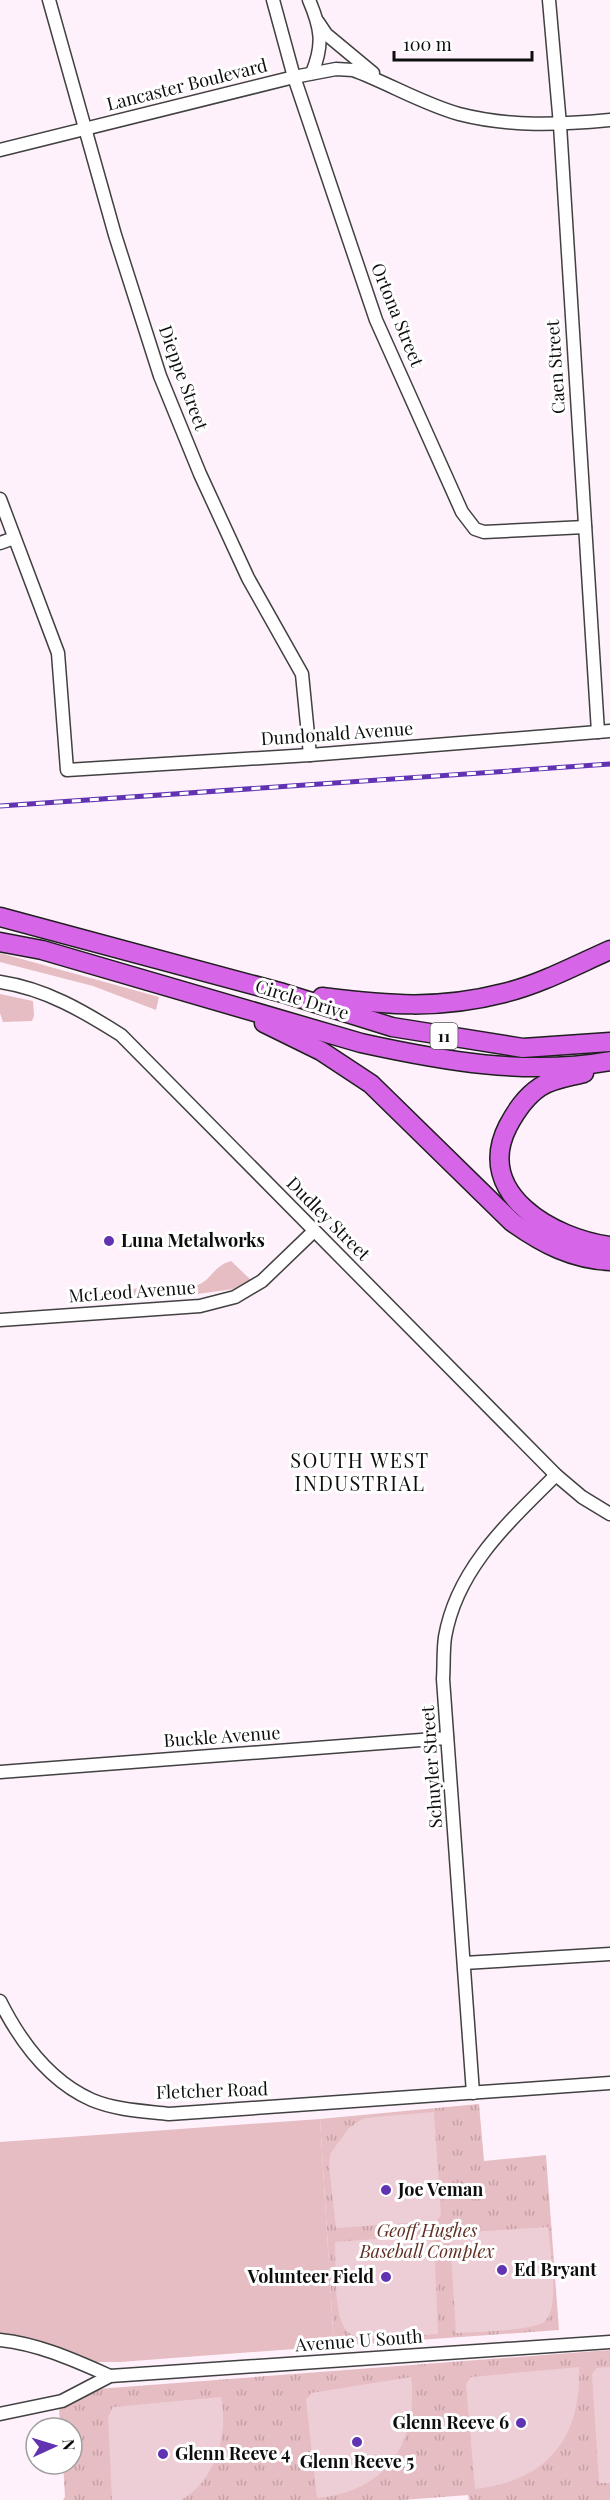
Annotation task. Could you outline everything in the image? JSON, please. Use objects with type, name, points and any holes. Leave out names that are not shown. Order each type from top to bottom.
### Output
[{"type":"highway","name":"Circle Drive","points":[[0,917],[283,993],[392,1028],[523,1048],[610,1042]]},
{"type":"highway","name":"Circle Drive","points":[[0,942],[42,950],[361,1042],[483,1065],[534,1068],[610,1061]]},
{"type":"highway","points":[[283,993],[391,1005],[437,1005],[506,993],[610,950]]},
{"type":"highway","points":[[219,1001],[321,1051],[371,1084],[512,1222],[525,1231],[567,1254],[610,1261]]},
{"type":"highway","points":[[610,1066],[540,1087],[521,1104],[504,1135],[500,1150],[504,1180],[528,1212],[557,1232],[572,1238],[610,1246]]},
{"type":"street","name":"Dieppe Street","points":[[49,0],[115,235],[160,376],[200,474],[248,578],[302,675],[310,755]]},
{"type":"street","name":"Ortona Street","points":[[273,0],[294,77],[376,320],[462,512],[475,529],[484,532],[585,526]]},
{"type":"street","points":[[309,0],[318,22],[320,47],[312,73]]},
{"type":"street","name":"Caen Street","points":[[549,0],[560,125],[585,526],[604,731]]},
{"type":"street","name":"Lancaster Boulevard","points":[[318,22],[326,34],[383,82]]},
{"type":"street","name":"Lancaster Boulevard","points":[[0,150],[294,77],[336,69],[353,70],[458,114],[506,123],[560,125],[610,120]]},
{"type":"street","points":[[0,500],[14,538],[0,543]]},
{"type":"street","name":"Dundonald Avenue","points":[[14,538],[58,653],[67,771],[310,755],[604,731]]},
{"type":"street","name":"Dudley Street","points":[[0,982],[44,993],[86,1013],[121,1035],[556,1475],[582,1497],[610,1514]]},
{"type":"street","name":"McLeod Avenue","points":[[0,1320],[200,1306],[235,1297],[262,1281],[314,1231]]},
{"type":"street","name":"Schuyler Street","points":[[473,2093],[443,1679],[445,1637],[463,1583],[491,1541],[556,1475]]},
{"type":"street","name":"Buckle Avenue","points":[[0,1772],[447,1738]]},
{"type":"street","points":[[464,1963],[610,1954]]},
{"type":"street","name":"Fletcher Road","points":[[0,2001],[10,2021],[34,2055],[60,2080],[92,2100],[128,2110],[169,2114],[610,2084]]},
{"type":"street","name":"Avenue U South","points":[[0,2340],[26,2343],[47,2349],[110,2376]]},
{"type":"street","name":"Avenue U South","points":[[0,2414],[62,2401],[110,2376],[610,2342]]},
{"type":"green space","points":[[0,953],[159,997],[156,1010],[93,986],[0,962]]},
{"type":"green space","points":[[0,994],[33,1001],[32,1021],[3,1022],[0,1013]]},
{"type":"green space","points":[[231,1261],[251,1280],[234,1289],[197,1294],[197,1285],[206,1280],[220,1266]]},
{"type":"green space","points":[[140,1288],[141,1298],[92,1301],[93,1294]]},
{"type":"green space","name":"Geoff Hughes Baseball Complex","points":[[479,2104],[484,2161],[546,2155],[559,2330],[334,2346],[320,2119]]},
{"type":"green space","name":"Joe Veman","points":[[434,2112],[441,2215],[437,2221],[336,2228],[329,2166],[330,2154],[348,2129],[362,2119]]},
{"type":"green space","points":[[320,2119],[334,2346],[120,2362],[86,2362],[0,2336],[0,2142]]},
{"type":"green space","name":"Ed Bryant","points":[[548,2227],[553,2292],[549,2315],[544,2322],[515,2329],[456,2333],[450,2239],[453,2233]]},
{"type":"green space","name":"Volunteer Field","points":[[429,2235],[434,2239],[438,2334],[367,2339],[348,2332],[342,2323],[337,2301],[335,2242]]},
{"type":"green space","points":[[610,2350],[610,2500],[469,2500],[468,2495],[403,2500],[63,2500],[65,2497],[64,2476],[84,2476],[84,2416],[59,2416],[59,2406],[97,2389]]},
{"type":"green space","name":"Glenn Reeve 6","points":[[579,2367],[574,2415],[566,2435],[555,2452],[540,2466],[522,2477],[475,2489],[466,2384],[471,2377]]},
{"type":"green space","points":[[610,2367],[610,2483],[599,2483],[592,2374],[597,2368]]},
{"type":"green space","name":"Glenn Reeve 5","points":[[411,2377],[412,2401],[409,2423],[403,2443],[392,2460],[379,2474],[362,2486],[341,2494],[317,2498],[306,2400],[311,2393]]},
{"type":"green space","name":"Glenn Reeve 4","points":[[221,2397],[223,2426],[217,2455],[211,2469],[193,2492],[181,2500],[112,2500],[108,2417],[113,2407]]},
{"type":"railway","points":[[0,806],[610,764]]},
{"type":"place","name":"Luna Metalworks","points":[[109,1241]]},
{"type":"place","name":"Joe Veman","points":[[386,2190]]},
{"type":"place","name":"Ed Bryant","points":[[502,2270]]},
{"type":"place","name":"Volunteer Field","points":[[386,2277]]},
{"type":"place","name":"Glenn Reeve 6","points":[[521,2423]]},
{"type":"place","name":"Glenn Reeve 5","points":[[357,2442]]},
{"type":"place","name":"Glenn Reeve 4","points":[[163,2454]]},
{"type":"district","name":"SOUTH WEST INDUSTRIAL","points":[[360,1472]]}]
